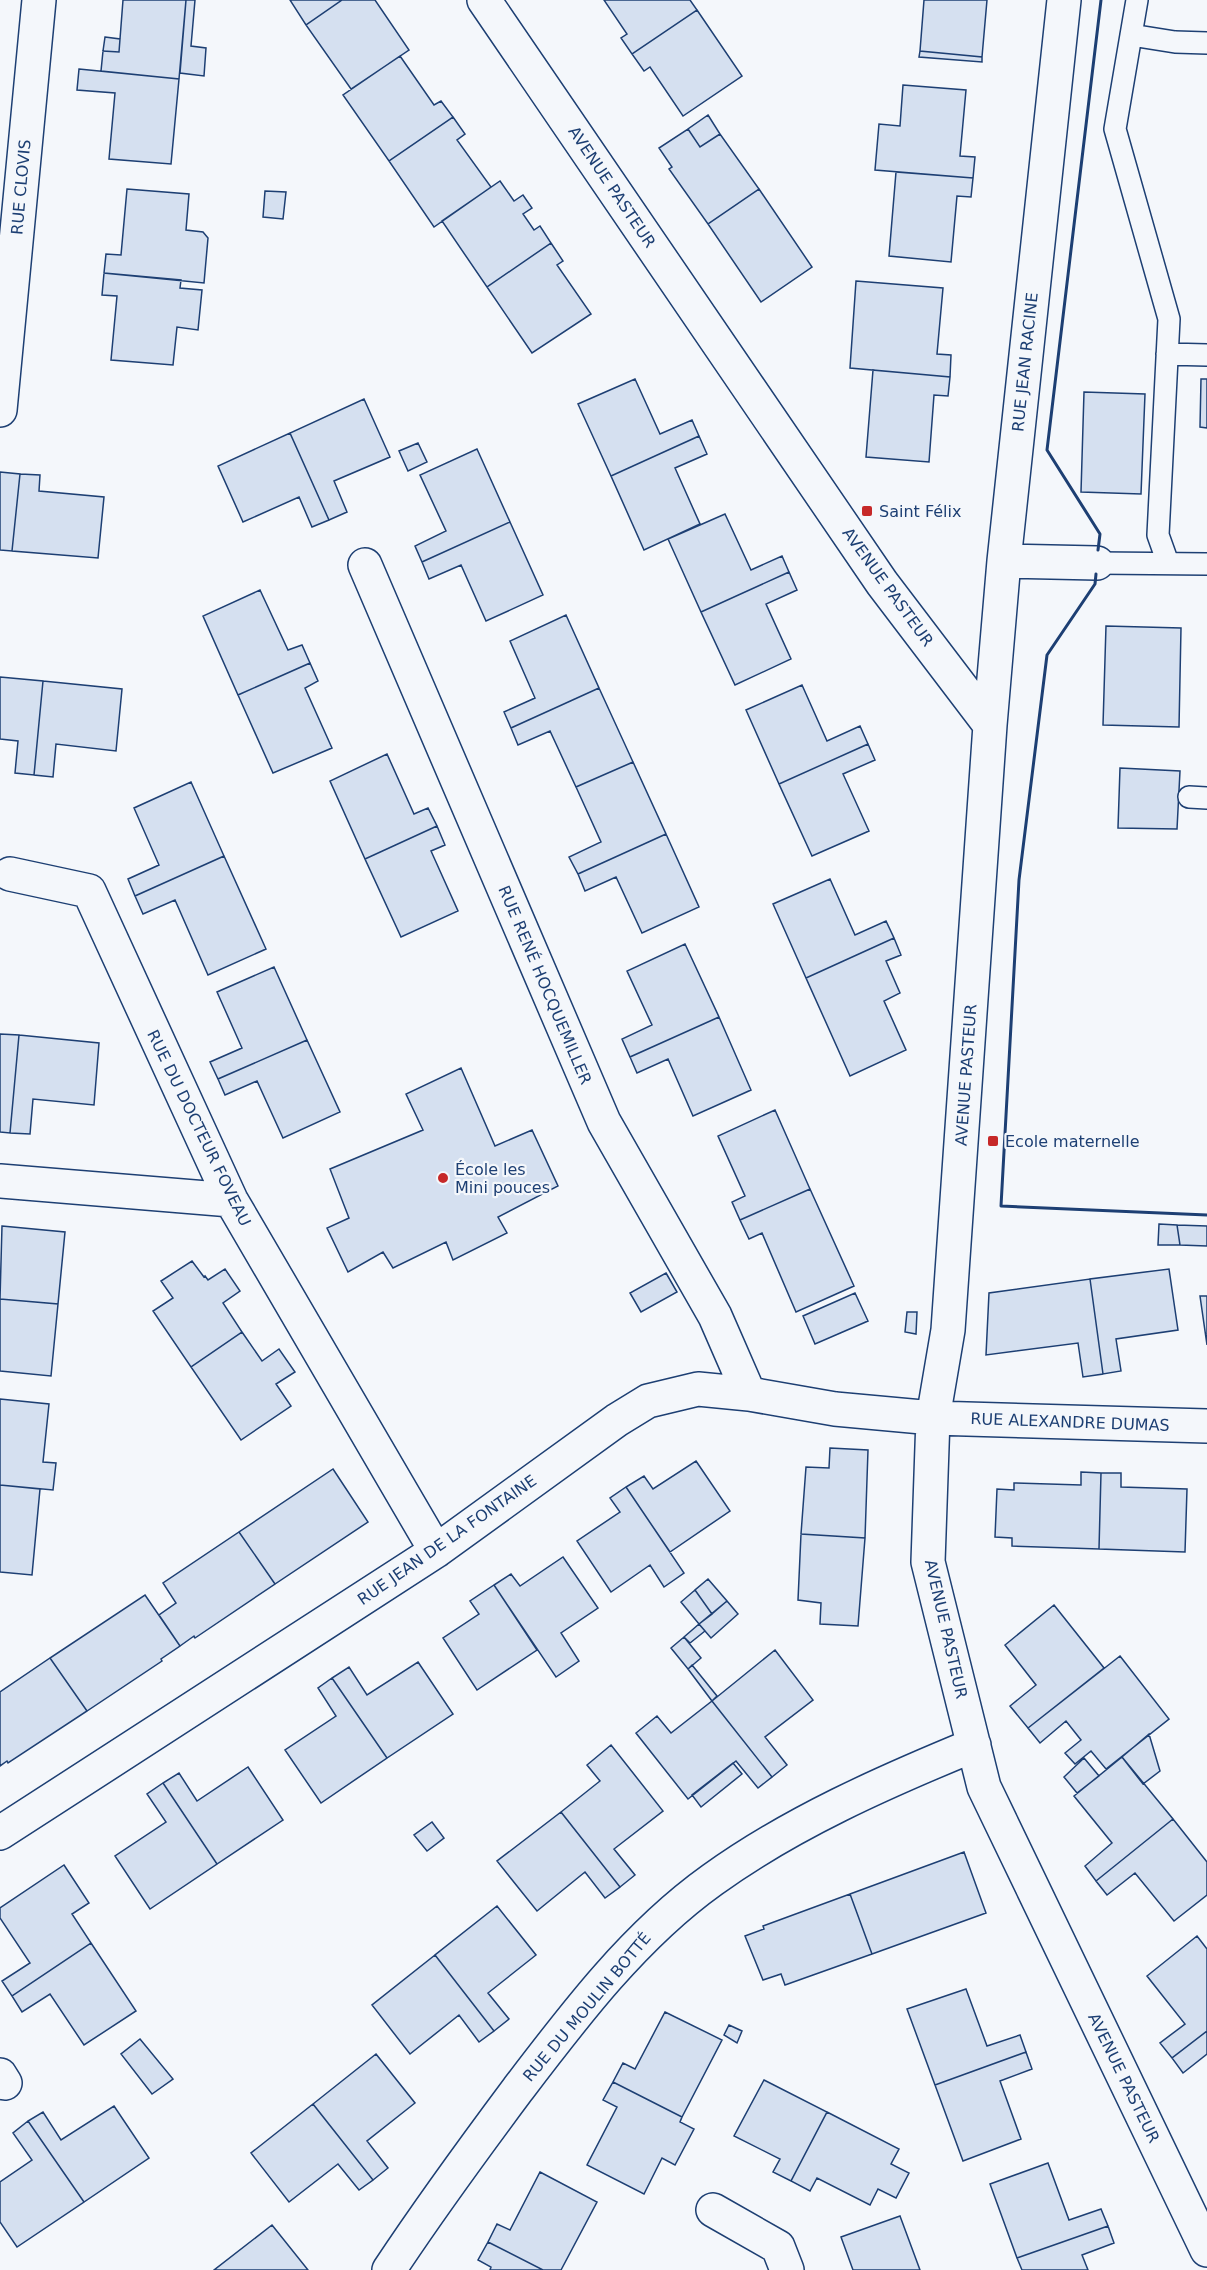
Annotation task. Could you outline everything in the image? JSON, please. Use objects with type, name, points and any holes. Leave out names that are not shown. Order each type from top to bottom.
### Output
[{"type":"street","name":"RUE CLOVIS","points":[[0,410],[39,0]]},
{"type":"street","name":"AVENUE PASTEUR","points":[[484,0],[882,583],[990,725],[948,1330],[933,1418],[928,1562],[984,1787],[1207,2250]]},
{"type":"street","name":"RUE JEAN RACINE","points":[[990,725],[1004,561],[1064,0]]},
{"type":"street","points":[[1004,561],[1097,562]]},
{"type":"street","name":"RUE RENÉ HOCQUEMILLER","points":[[365,565],[604,1122],[715,1316],[749,1394]]},
{"type":"street","name":"RUE DU DOCTEUR FOVEAU","points":[[10,874],[89,891],[231,1200],[436,1551]]},
{"type":"street","points":[[0,1181],[231,1200]]},
{"type":"street","name":"RUE JEAN DE LA FONTAINE","points":[[0,1833],[436,1551],[617,1420],[648,1401],[698,1389],[749,1394],[835,1409],[933,1418]]},
{"type":"street","name":"RUE ALEXANDRE DUMAS","points":[[933,1418],[1207,1426]]},
{"type":"street","name":"RUE DU MOULIN BOTTÉ","points":[[389,2270],[443,2192],[551,2046],[645,1936],[711,1880],[822,1813],[974,1745]]},
{"type":"street","points":[[713,2210],[778,2247],[787,2270]]},
{"type":"lane","points":[[1137,0],[1115,129],[1169,319],[1158,536],[1168,563]]},
{"type":"lane","points":[[1131,35],[1175,42],[1207,43]]},
{"type":"lane","points":[[1167,354],[1207,355]]},
{"type":"lane","points":[[1097,562],[1207,564]]},
{"type":"building","points":[[123,0],[186,0],[179,79],[101,71],[103,51],[119,52]]},
{"type":"building","points":[[186,0],[195,0],[191,46],[206,48],[204,76],[180,73]]},
{"type":"building","points":[[290,0],[342,0],[306,25]]},
{"type":"building","points":[[342,0],[375,0],[409,50],[351,89],[306,25]]},
{"type":"building","points":[[604,0],[690,0],[697,10],[632,54],[621,38],[627,34]]},
{"type":"building","points":[[924,0],[987,0],[982,57],[920,51]]},
{"type":"building","points":[[697,10],[742,76],[683,116],[650,67],[644,71],[632,54]]},
{"type":"building","points":[[105,37],[120,39],[119,52],[103,51]]},
{"type":"building","points":[[920,51],[982,57],[982,62],[919,57]]},
{"type":"building","points":[[400,56],[434,105],[441,101],[453,117],[389,161],[343,95]]},
{"type":"building","points":[[79,69],[179,79],[171,164],[109,159],[115,93],[77,90]]},
{"type":"building","points":[[903,85],[966,90],[960,156],[975,157],[973,178],[875,170],[879,124],[900,126]]},
{"type":"building","points":[[708,115],[720,134],[700,147],[688,129]]},
{"type":"building","points":[[453,117],[465,134],[457,140],[491,187],[434,227],[389,161]]},
{"type":"building","points":[[688,129],[700,147],[720,134],[759,189],[708,224],[669,169],[672,167],[659,148]]},
{"type":"building","points":[[896,172],[973,178],[971,197],[957,196],[951,262],[889,256]]},
{"type":"building","points":[[500,181],[514,201],[523,195],[532,208],[523,214],[534,230],[540,226],[551,243],[487,287],[442,221]]},
{"type":"building","points":[[127,189],[189,194],[186,230],[203,232],[208,238],[204,283],[104,273],[106,254],[121,255]]},
{"type":"building","points":[[759,189],[812,267],[761,302],[708,224]]},
{"type":"building","points":[[265,191],[286,192],[283,219],[263,217]]},
{"type":"building","points":[[551,243],[563,261],[557,265],[591,314],[532,353],[487,287]]},
{"type":"building","points":[[104,273],[181,280],[180,288],[202,290],[198,330],[177,327],[173,365],[111,360],[117,296],[102,295]]},
{"type":"building","points":[[856,281],[943,288],[937,354],[951,355],[950,377],[850,368]]},
{"type":"building","points":[[873,370],[950,377],[948,396],[934,395],[929,462],[866,457]]},
{"type":"building","points":[[635,379],[660,434],[692,420],[699,436],[611,476],[578,404]]},
{"type":"building","points":[[1201,379],[1207,379],[1207,428],[1200,427]]},
{"type":"building","points":[[1084,392],[1145,394],[1141,494],[1081,492]]},
{"type":"building","points":[[364,399],[390,457],[334,481],[347,512],[329,520],[290,433]]},
{"type":"building","points":[[290,433],[329,520],[312,527],[299,497],[243,522],[218,466]]},
{"type":"building","points":[[699,436],[707,454],[675,468],[700,524],[644,550],[611,476]]},
{"type":"building","points":[[418,443],[427,462],[408,471],[399,451]]},
{"type":"building","points":[[477,449],[510,522],[422,562],[415,546],[446,531],[420,475]]},
{"type":"building","points":[[0,472],[20,474],[12,551],[0,550]]},
{"type":"building","points":[[20,474],[40,475],[39,491],[104,497],[98,558],[12,551]]},
{"type":"building","points":[[725,514],[751,570],[782,556],[789,572],[701,612],[668,539]]},
{"type":"building","points":[[510,522],[543,595],[486,621],[461,565],[429,579],[422,562]]},
{"type":"building","points":[[789,572],[797,590],[766,604],[791,659],[735,685],[701,612]]},
{"type":"building","points":[[260,590],[288,650],[302,645],[310,663],[238,695],[203,616]]},
{"type":"building","points":[[566,615],[599,688],[511,728],[504,712],[535,698],[510,641]]},
{"type":"building","points":[[1106,626],[1181,628],[1179,727],[1103,725]]},
{"type":"building","points":[[310,663],[318,681],[305,688],[332,748],[273,773],[238,695]]},
{"type":"building","points":[[0,677],[43,681],[34,775],[15,773],[18,741],[0,739]]},
{"type":"building","points":[[43,681],[122,689],[116,751],[56,744],[53,777],[34,775]]},
{"type":"building","points":[[802,685],[827,741],[860,726],[868,744],[779,784],[746,710]]},
{"type":"building","points":[[599,688],[633,762],[576,787],[550,731],[518,745],[511,728]]},
{"type":"building","points":[[868,744],[875,760],[843,774],[869,831],[812,856],[779,784]]},
{"type":"building","points":[[387,754],[414,814],[428,808],[437,826],[365,859],[330,781]]},
{"type":"building","points":[[633,762],[666,834],[578,874],[569,857],[601,842],[576,787]]},
{"type":"building","points":[[1120,768],[1180,771],[1177,829],[1118,828]]},
{"type":"building","points":[[191,782],[224,856],[135,896],[128,879],[159,865],[134,808]]},
{"type":"building","points":[[437,826],[445,845],[431,851],[458,911],[401,937],[365,859]]},
{"type":"building","points":[[666,834],[699,907],[642,933],[616,877],[585,891],[578,874]]},
{"type":"building","points":[[224,856],[266,949],[208,975],[175,900],[143,914],[135,896]]},
{"type":"building","points":[[830,879],[855,935],[886,921],[894,938],[806,978],[773,904]]},
{"type":"building","points":[[894,938],[901,955],[886,961],[900,993],[884,1001],[906,1050],[850,1076],[806,978]]},
{"type":"building","points":[[685,944],[719,1017],[630,1057],[622,1039],[652,1025],[627,971]]},
{"type":"building","points":[[274,967],[307,1040],[218,1079],[210,1062],[242,1048],[217,992]]},
{"type":"building","points":[[719,1017],[751,1090],[693,1116],[668,1059],[637,1073],[630,1057]]},
{"type":"building","points":[[0,1034],[19,1035],[10,1133],[0,1132]]},
{"type":"building","points":[[19,1035],[99,1043],[94,1105],[33,1099],[30,1134],[10,1133]]},
{"type":"building","points":[[307,1040],[340,1112],[283,1138],[257,1081],[225,1095],[218,1079]]},
{"type":"building","name":"École les Mini pouces","points":[[461,1068],[495,1146],[532,1130],[558,1186],[498,1217],[507,1233],[453,1260],[446,1242],[393,1268],[383,1252],[348,1272],[327,1228],[349,1218],[330,1169],[423,1130],[406,1094]]},
{"type":"building","points":[[775,1110],[810,1189],[740,1220],[732,1202],[745,1196],[718,1136]]},
{"type":"building","points":[[810,1189],[854,1286],[796,1312],[762,1233],[749,1239],[740,1220]]},
{"type":"building","points":[[1159,1224],[1177,1225],[1180,1245],[1158,1245]]},
{"type":"building","points":[[1177,1225],[1207,1226],[1207,1246],[1180,1245]]},
{"type":"building","points":[[2,1226],[65,1232],[58,1304],[0,1299]]},
{"type":"building","points":[[192,1261],[208,1280],[225,1269],[240,1291],[223,1303],[242,1332],[191,1367],[153,1311],[173,1298],[161,1281]]},
{"type":"building","points":[[1169,1269],[1178,1330],[1116,1339],[1121,1371],[1103,1374],[1090,1279]]},
{"type":"building","points":[[666,1273],[677,1292],[641,1312],[630,1293]]},
{"type":"building","points":[[1090,1279],[1103,1374],[1083,1377],[1078,1343],[986,1355],[989,1293]]},
{"type":"building","points":[[855,1293],[868,1321],[815,1344],[803,1316]]},
{"type":"building","points":[[1200,1296],[1207,1296],[1207,1345]]},
{"type":"building","points":[[0,1299],[58,1304],[51,1376],[0,1371]]},
{"type":"building","points":[[907,1312],[917,1312],[916,1334],[905,1332]]},
{"type":"building","points":[[242,1332],[262,1361],[279,1349],[295,1372],[276,1384],[291,1406],[241,1440],[191,1367]]},
{"type":"building","points":[[0,1399],[49,1404],[43,1462],[56,1463],[53,1490],[0,1485]]},
{"type":"building","points":[[830,1448],[868,1450],[865,1538],[801,1534],[806,1467],[829,1468]]},
{"type":"building","points":[[696,1461],[730,1511],[670,1552],[626,1487],[644,1476],[653,1489]]},
{"type":"building","points":[[333,1469],[368,1522],[275,1584],[239,1532]]},
{"type":"building","points":[[1081,1472],[1101,1473],[1099,1549],[1012,1546],[1012,1538],[995,1537],[997,1489],[1014,1490],[1014,1483],[1081,1485]]},
{"type":"building","points":[[1101,1473],[1121,1473],[1121,1487],[1187,1489],[1185,1552],[1099,1549]]},
{"type":"building","points":[[0,1485],[40,1489],[32,1575],[0,1572]]},
{"type":"building","points":[[626,1487],[684,1573],[664,1587],[650,1565],[611,1592],[577,1541],[620,1512],[610,1498]]},
{"type":"building","points":[[239,1532],[275,1584],[180,1646],[159,1615],[176,1603],[163,1583]]},
{"type":"building","points":[[801,1534],[865,1538],[858,1626],[820,1624],[821,1603],[798,1600]]},
{"type":"building","points":[[563,1557],[598,1608],[561,1633],[579,1661],[556,1677],[494,1585],[511,1574],[520,1586]]},
{"type":"building","points":[[708,1579],[727,1601],[712,1614],[695,1590]]},
{"type":"building","points":[[494,1585],[537,1650],[477,1690],[443,1638],[479,1614],[470,1601]]},
{"type":"building","points":[[695,1590],[712,1614],[699,1624],[681,1602]]},
{"type":"building","points":[[145,1595],[180,1646],[161,1659],[162,1661],[87,1711],[50,1658]]},
{"type":"building","points":[[727,1601],[738,1614],[711,1638],[699,1624]]},
{"type":"building","points":[[1054,1605],[1104,1668],[1028,1728],[1010,1706],[1036,1685],[1005,1645]]},
{"type":"building","points":[[699,1624],[705,1631],[690,1643],[684,1637]]},
{"type":"building","points":[[684,1637],[701,1658],[688,1669],[671,1648]]},
{"type":"building","points":[[775,1650],[813,1700],[765,1737],[787,1765],[772,1777],[712,1701]]},
{"type":"building","points":[[1120,1656],[1169,1719],[1106,1769],[1091,1751],[1075,1764],[1065,1753],[1081,1740],[1066,1721],[1040,1743],[1028,1728]]},
{"type":"building","points":[[50,1658],[87,1711],[0,1766],[0,1692]]},
{"type":"building","points":[[418,1662],[453,1714],[387,1758],[332,1678],[349,1667],[367,1695]]},
{"type":"building","points":[[692,1665],[717,1696],[712,1701],[688,1669]]},
{"type":"building","points":[[332,1678],[387,1758],[321,1803],[285,1750],[336,1716],[318,1688]]},
{"type":"building","points":[[712,1701],[772,1777],[758,1788],[736,1761],[688,1799],[636,1733],[657,1716],[671,1733]]},
{"type":"building","points":[[1149,1734],[1160,1771],[1143,1784],[1122,1757]]},
{"type":"building","points":[[611,1745],[663,1811],[614,1849],[635,1875],[620,1887],[561,1812],[600,1781],[587,1765]]},
{"type":"building","points":[[1122,1757],[1173,1819],[1096,1881],[1085,1866],[1112,1843],[1074,1796]]},
{"type":"building","points":[[1084,1758],[1099,1776],[1077,1793],[1064,1777]]},
{"type":"building","points":[[733,1763],[742,1774],[701,1807],[692,1795]]},
{"type":"building","points":[[248,1767],[283,1820],[217,1864],[163,1783],[179,1773],[197,1801]]},
{"type":"building","points":[[163,1783],[217,1864],[150,1909],[115,1856],[166,1822],[147,1794]]},
{"type":"building","points":[[561,1812],[620,1887],[605,1898],[585,1872],[537,1911],[497,1861]]},
{"type":"building","points":[[1173,1819],[1207,1862],[1207,1895],[1174,1921],[1135,1873],[1107,1895],[1096,1881]]},
{"type":"building","points":[[432,1822],[444,1838],[427,1851],[414,1835]]},
{"type":"building","points":[[964,1852],[986,1913],[872,1954],[850,1894]]},
{"type":"building","points":[[64,1865],[89,1903],[72,1914],[91,1943],[12,1996],[2,1981],[30,1963],[0,1918],[0,1908]]},
{"type":"building","points":[[850,1894],[872,1954],[785,1985],[781,1974],[763,1980],[745,1936],[764,1929],[763,1926]]},
{"type":"building","points":[[497,1906],[536,1955],[488,1993],[509,2019],[494,2031],[435,1955]]},
{"type":"building","points":[[1197,1936],[1207,1949],[1207,2031],[1172,2058],[1160,2043],[1185,2024],[1147,1976]]},
{"type":"building","points":[[91,1943],[136,2011],[84,2045],[50,1994],[22,2012],[12,1996]]},
{"type":"building","points":[[435,1955],[494,2031],[479,2042],[459,2015],[410,2054],[372,2005]]},
{"type":"building","points":[[966,1989],[987,2046],[1020,2035],[1026,2052],[935,2085],[907,2009]]},
{"type":"building","points":[[665,2012],[722,2040],[682,2117],[613,2082],[623,2063],[635,2069]]},
{"type":"building","points":[[729,2025],[742,2031],[737,2043],[724,2035]]},
{"type":"building","points":[[1207,2031],[1207,2054],[1183,2073],[1172,2058]]},
{"type":"building","points":[[140,2039],[173,2079],[152,2094],[121,2054]]},
{"type":"building","points":[[1026,2052],[1032,2069],[1000,2081],[1021,2139],[963,2161],[935,2085]]},
{"type":"building","points":[[376,2054],[415,2103],[367,2141],[388,2168],[373,2180],[313,2104]]},
{"type":"building","points":[[764,2080],[827,2112],[791,2181],[773,2172],[780,2159],[734,2136]]},
{"type":"building","points":[[613,2082],[682,2117],[680,2122],[694,2129],[675,2165],[662,2158],[644,2194],[587,2165],[617,2107],[603,2100]]},
{"type":"building","points":[[313,2104],[373,2180],[359,2190],[338,2164],[289,2202],[251,2153]]},
{"type":"building","points":[[114,2106],[149,2158],[84,2202],[28,2121],[43,2112],[61,2140]]},
{"type":"building","points":[[827,2112],[899,2149],[891,2164],[909,2173],[896,2198],[878,2189],[870,2205],[817,2178],[810,2191],[791,2181]]},
{"type":"building","points":[[28,2121],[84,2202],[17,2247],[0,2222],[0,2182],[32,2160],[13,2133]]},
{"type":"building","points":[[1048,2163],[1069,2220],[1101,2209],[1108,2226],[1017,2258],[990,2184]]},
{"type":"building","points":[[540,2172],[597,2202],[561,2270],[543,2270],[488,2242],[497,2224],[510,2230]]},
{"type":"building","points":[[900,2216],[920,2270],[853,2270],[841,2237]]},
{"type":"building","points":[[272,2225],[308,2270],[214,2270]]},
{"type":"building","points":[[1108,2226],[1114,2243],[1082,2255],[1088,2270],[1022,2270],[1017,2258]]},
{"type":"building","points":[[488,2242],[543,2270],[490,2270],[491,2267],[478,2260]]},
{"type":"wall","points":[[1098,550],[1100,534],[1047,450],[1101,0]]},
{"type":"wall","points":[[1096,574],[1095,584],[1047,655],[1019,880],[1001,1206],[1207,1215]]},
{"type":"place","name":"Saint Félix","points":[[867,511]]},
{"type":"place","name":"Ecole maternelle","points":[[993,1141]]},
{"type":"place","name":"École les Mini pouces","points":[[443,1178]]}]
